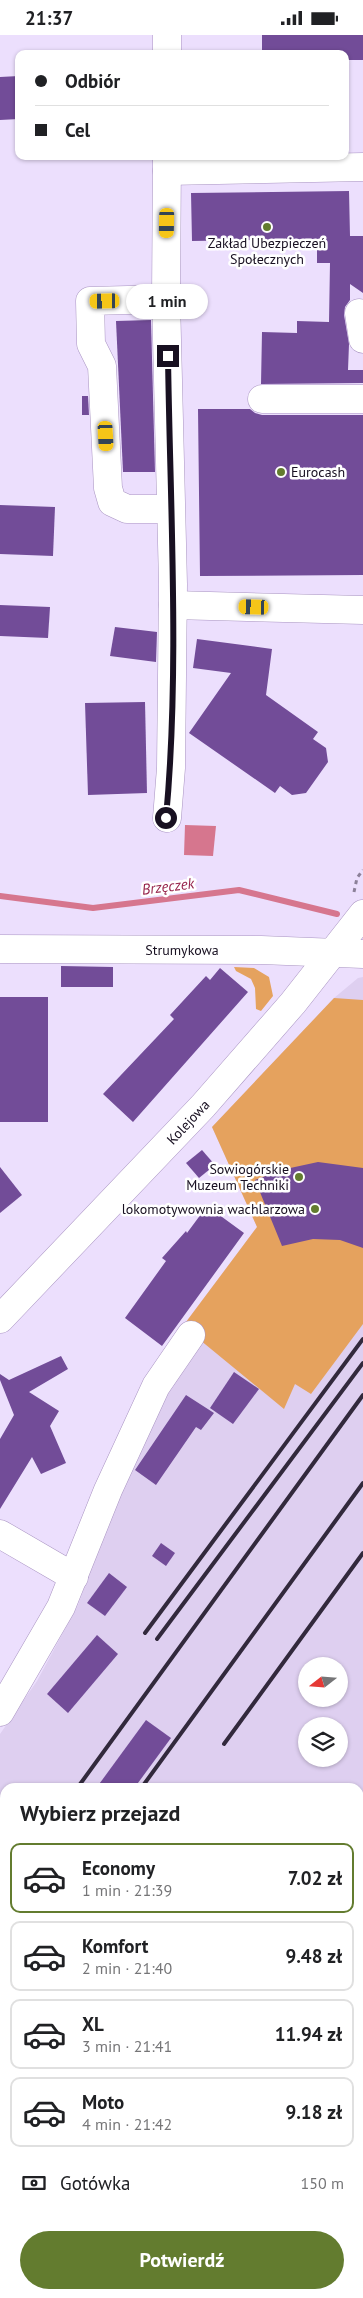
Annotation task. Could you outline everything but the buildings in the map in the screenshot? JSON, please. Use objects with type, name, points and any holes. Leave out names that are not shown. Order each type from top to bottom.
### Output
[{"type":"street","points":[[167,35],[167,50]]},
{"type":"street","points":[[166,818],[176,769],[166,299],[167,163],[363,167]]},
{"type":"street","points":[[166,299],[90,301],[91,344],[102,366],[108,488],[112,501],[127,509],[170,509]]},
{"type":"street","points":[[262,399],[363,399]]},
{"type":"street","points":[[173,605],[363,609]]},
{"type":"street","name":"Kolejowa","points":[[0,1319],[203,1106],[293,1003],[363,914]]},
{"type":"street","name":"Strumykowa","points":[[0,949],[261,950],[363,954]]},
{"type":"street","points":[[0,1712],[61,1607],[108,1491],[156,1386],[191,1335]]},
{"type":"street","points":[[0,1534],[74,1577]]},
{"type":"shaded area","points":[[185,825],[216,826],[213,856],[184,855]]},
{"type":"shaded area","points":[[234,967],[254,968],[269,977],[273,996],[261,1011],[256,1009],[255,988],[251,979],[236,971]]},
{"type":"shaded area","points":[[363,977],[363,1783],[0,1783],[0,1734],[37,1681],[78,1605],[117,1497],[183,1326],[257,1227],[212,1127],[334,998],[358,978]]},
{"type":"shaded area","name":"Sowiogórskie Muzeum Techniki","points":[[334,998],[363,1000],[363,1324],[311,1394],[295,1384],[284,1409],[183,1326],[257,1227],[212,1127]]},
{"type":"waterway","name":"Brzęczek","points":[[0,896],[93,908],[239,890],[337,914]]},
{"type":"railway","points":[[145,1633],[363,1339]]},
{"type":"railway","points":[[157,1639],[363,1363]]},
{"type":"railway","points":[[81,1783],[363,1395]]},
{"type":"railway","points":[[145,1783],[363,1483]]},
{"type":"railway","points":[[224,1744],[363,1553]]},
{"type":"place","name":"Zakład Ubezpieczeń Społecznych","points":[[267,227]]},
{"type":"place","name":"Eurocash","points":[[281,472]]},
{"type":"place","name":"Sowiogórskie Muzeum Techniki","points":[[299,1177]]},
{"type":"place","name":"lokomotywownia wachlarzowa","points":[[315,1209]]},
{"type":"route","points":[[166,818],[171,768],[173,595],[168,356]]}]
